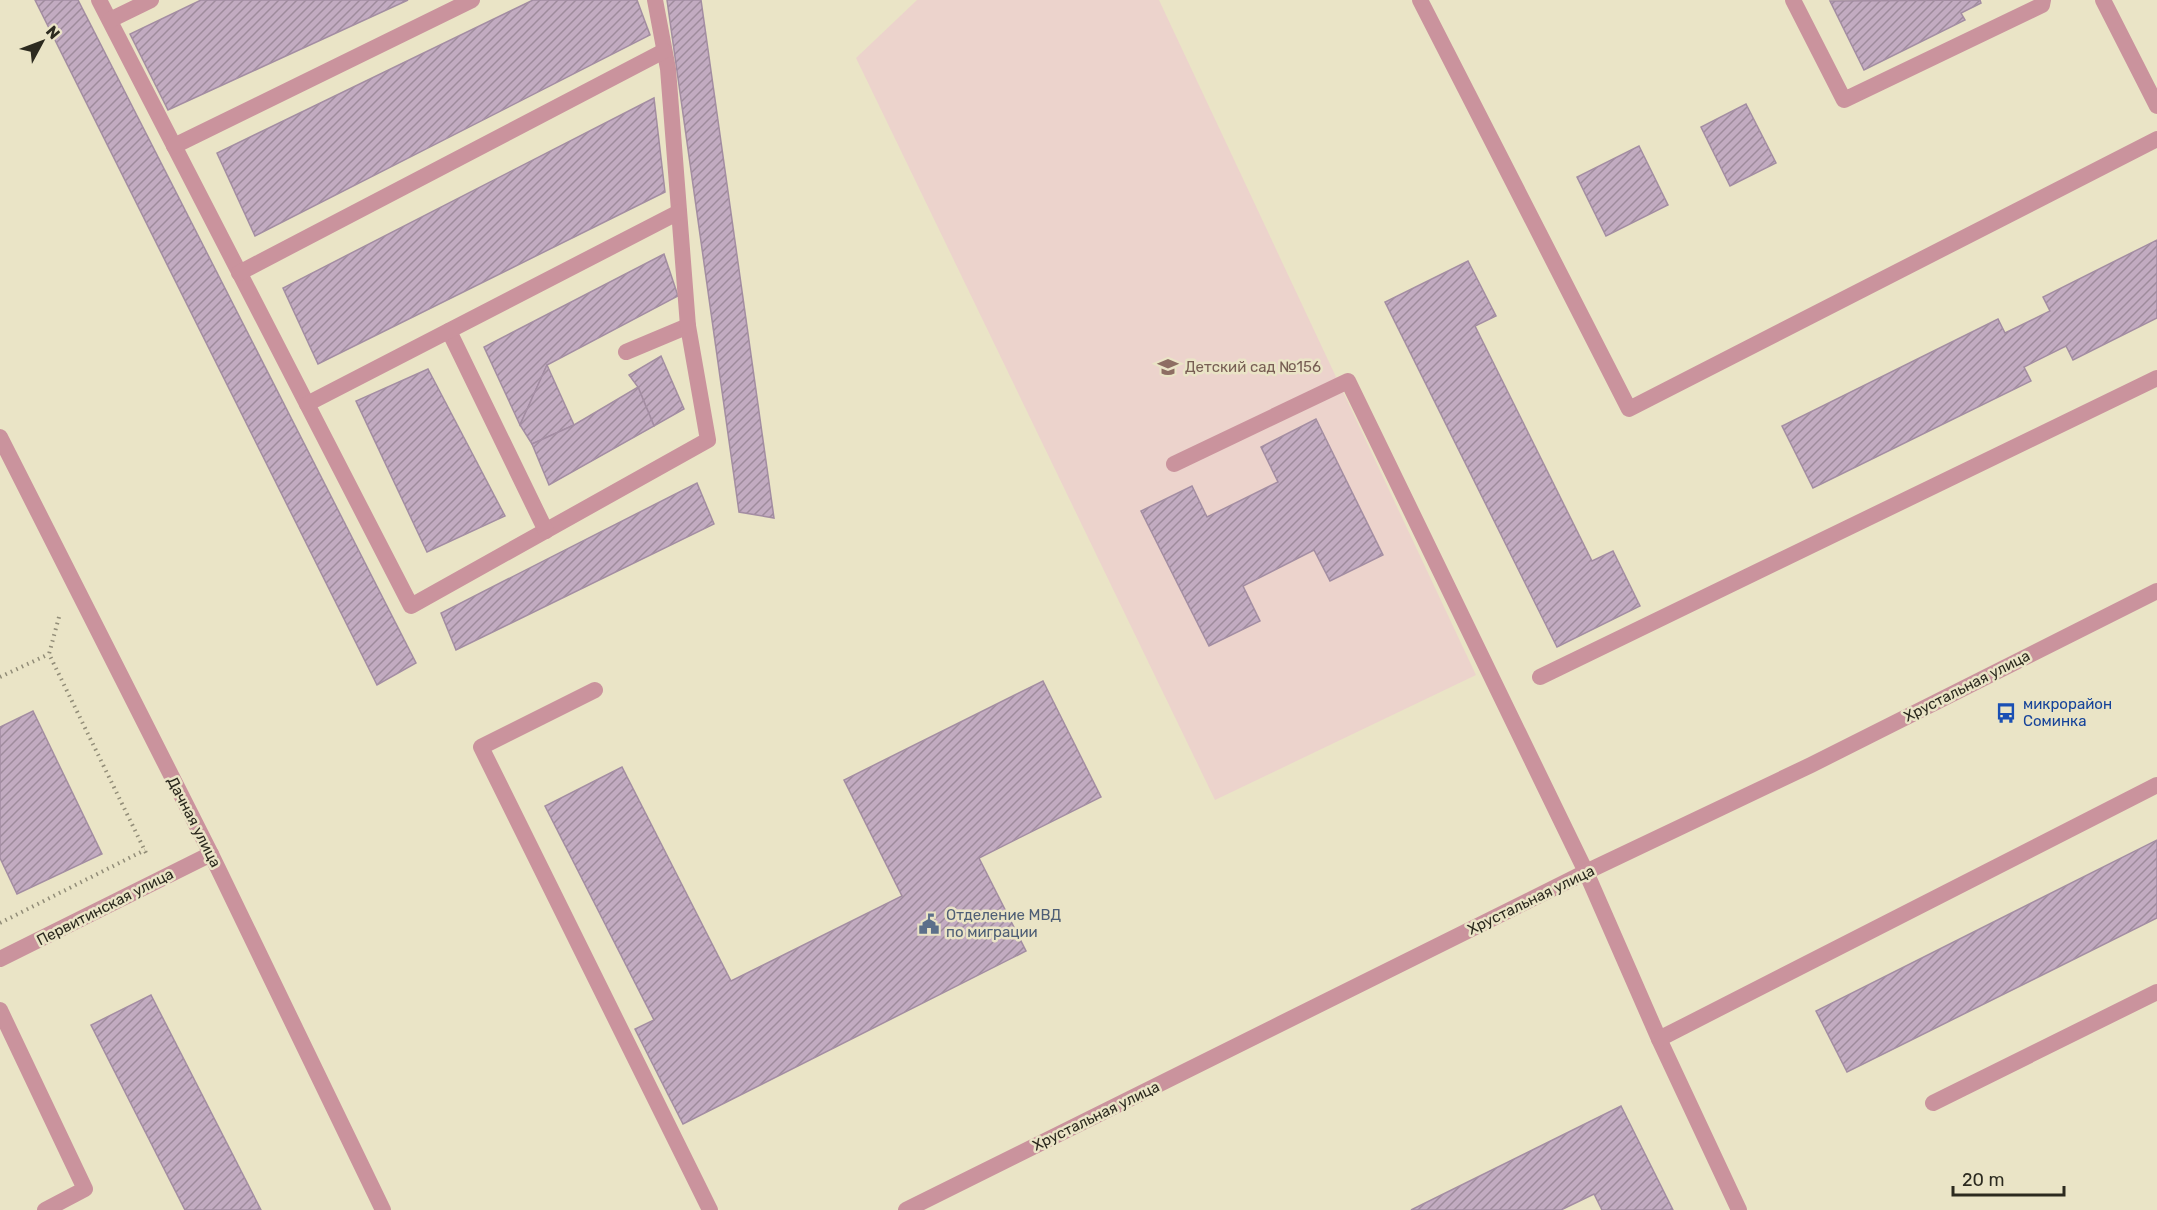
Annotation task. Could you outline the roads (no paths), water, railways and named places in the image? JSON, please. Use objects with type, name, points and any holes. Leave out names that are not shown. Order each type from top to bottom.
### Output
[{"type":"street","points":[[99,0],[411,606],[708,440],[688,326],[668,69],[655,0]]},
{"type":"street","points":[[110,20],[151,0]]},
{"type":"street","points":[[174,146],[472,0]]},
{"type":"street","points":[[1420,0],[1629,409],[2157,139]]},
{"type":"street","points":[[1792,0],[1844,100],[2042,5],[2043,0]]},
{"type":"street","points":[[2103,0],[2157,106]]},
{"type":"street","points":[[240,273],[664,51]]},
{"type":"street","points":[[307,404],[679,212]]},
{"type":"street","points":[[626,352],[688,326]]},
{"type":"street","points":[[449,331],[546,531]]},
{"type":"street","points":[[1540,677],[2157,378]]},
{"type":"street","points":[[1174,464],[1348,381],[1586,872],[1659,1039],[1739,1210]]},
{"type":"street","name":"Дачная улица","points":[[0,437],[211,854],[383,1210]]},
{"type":"street","name":"Хрустальная улица","points":[[906,1210],[1586,872],[1811,765],[2157,591]]},
{"type":"street","points":[[595,690],[481,747],[710,1210]]},
{"type":"street","points":[[1659,1039],[2157,785]]},
{"type":"street","name":"Первитинская улица","points":[[0,959],[211,854]]},
{"type":"street","points":[[1933,1103],[2157,992]]},
{"type":"street","points":[[0,1010],[85,1189],[45,1210]]},
{"type":"place","name":"Детский сад №156","points":[[1168,367]]},
{"type":"place","name":"микрорайон Соминка","points":[[2006,713]]},
{"type":"place","name":"Отделение МВД по миграции","points":[[929,924]]}]
